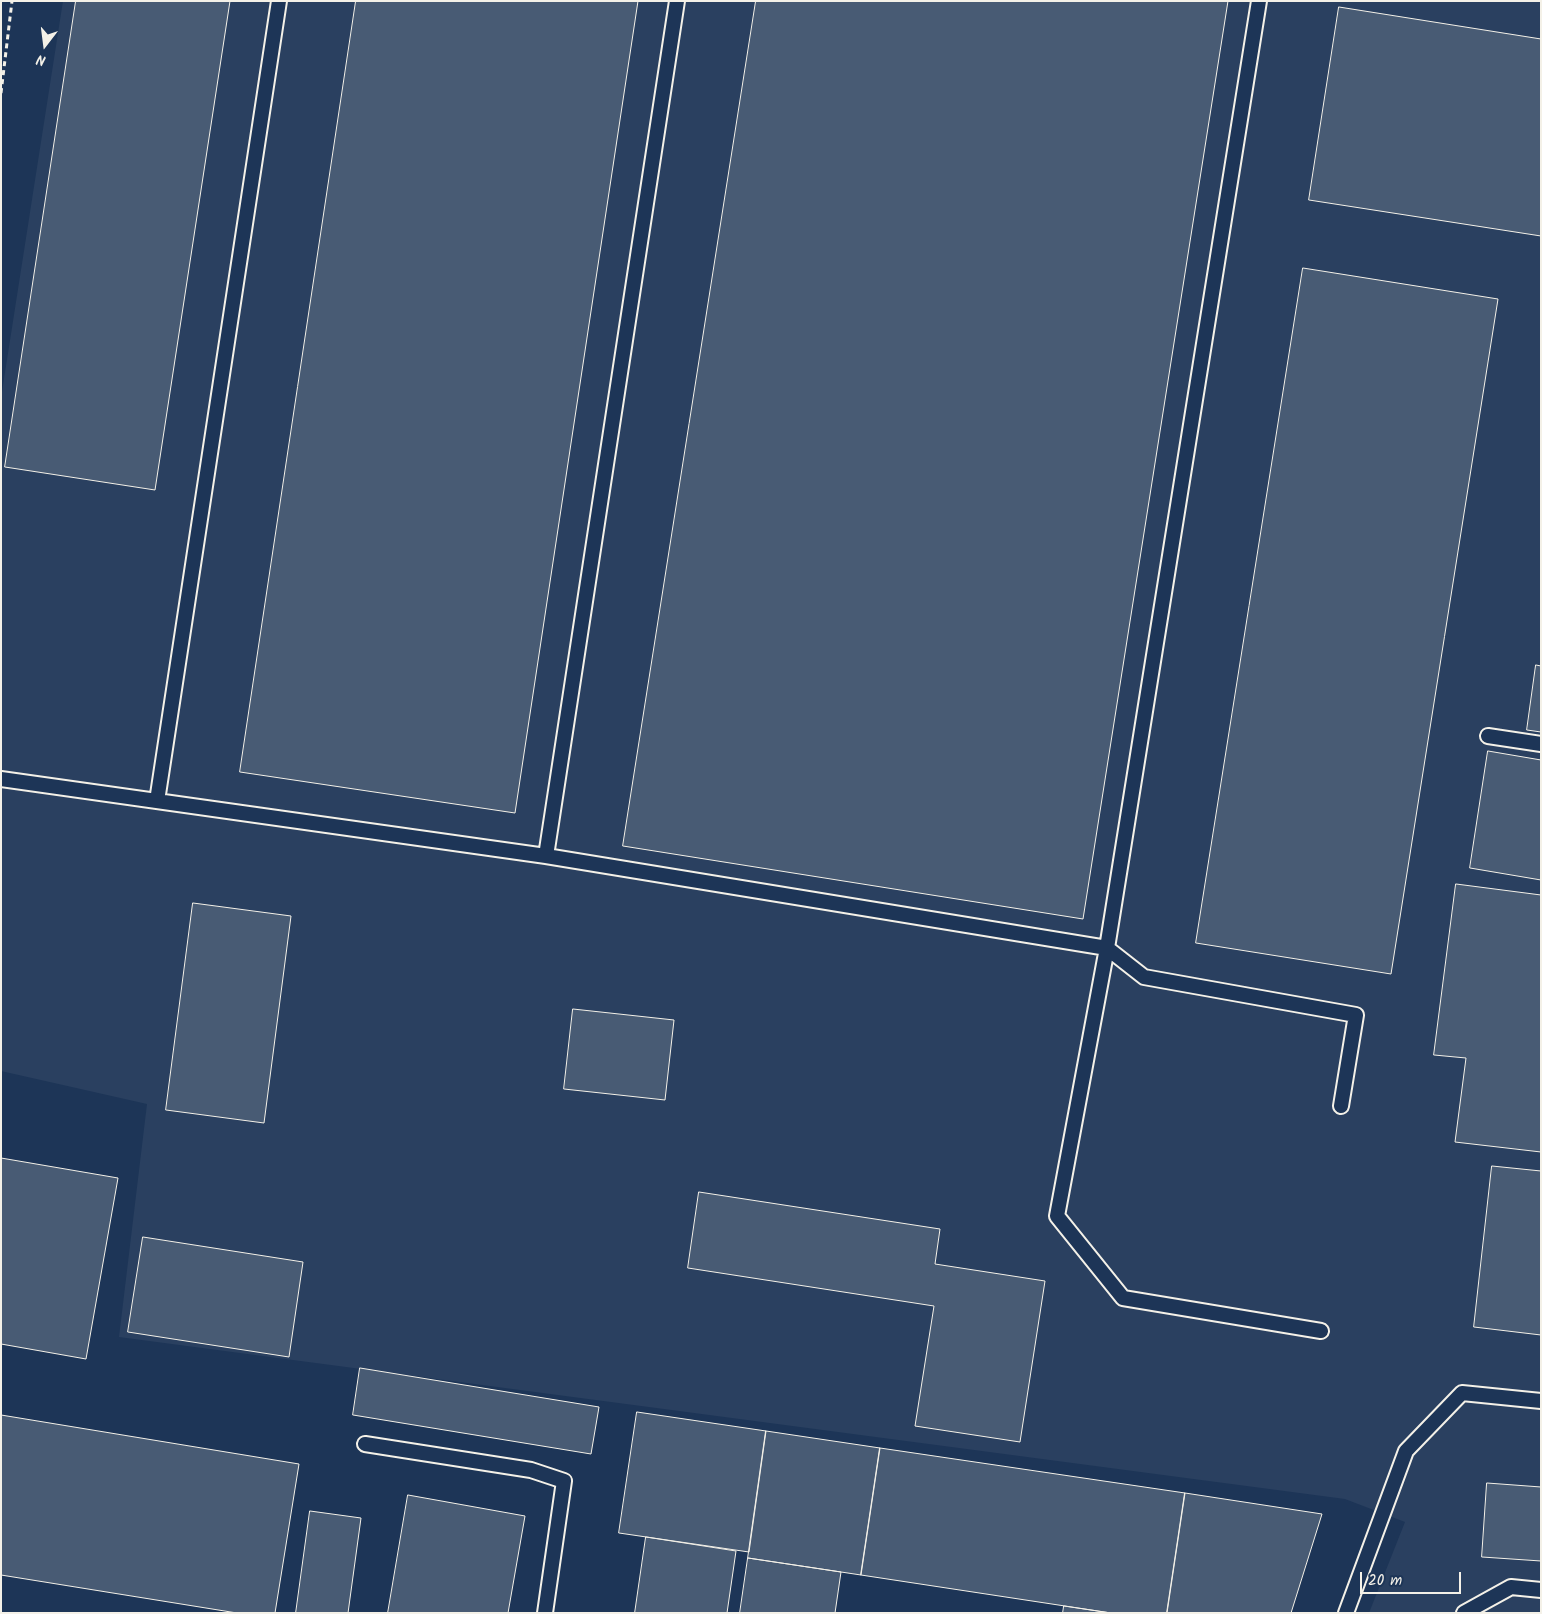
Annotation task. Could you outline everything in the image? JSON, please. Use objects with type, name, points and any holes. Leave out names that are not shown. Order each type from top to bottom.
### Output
[{"type":"lane","points":[[157,801],[279,1]]},
{"type":"lane","points":[[546,856],[678,1]]},
{"type":"lane","points":[[1259,1],[1107,948],[1057,1216],[1123,1298],[1321,1331]]},
{"type":"lane","points":[[1488,736],[1541,744]]},
{"type":"lane","points":[[1,778],[546,856],[1107,948],[1144,977],[1356,1015],[1341,1106]]},
{"type":"lane","points":[[1346,1613],[1406,1451],[1462,1393],[1541,1401]]},
{"type":"lane","points":[[365,1444],[531,1470],[564,1481],[545,1613]]},
{"type":"lane","points":[[1464,1613],[1511,1587],[1541,1590]]},
{"type":"path","points":[[1,93],[12,1]]},
{"type":"shaded area","points":[[63,1],[1541,1],[1541,1613],[1369,1613],[1405,1522],[1345,1499],[119,1337],[147,1104],[1,1071],[1,398]]},
{"type":"building","points":[[76,1],[230,1],[155,490],[5,467]]},
{"type":"building","points":[[356,1],[638,1],[515,813],[240,772]]},
{"type":"building","points":[[756,1],[1228,1],[1083,919],[623,846]]},
{"type":"building","points":[[1339,7],[1541,39],[1541,236],[1309,200]]},
{"type":"building","points":[[1303,268],[1498,299],[1391,974],[1196,943]]},
{"type":"building","points":[[1536,665],[1541,666],[1541,732],[1527,730]]},
{"type":"building","points":[[1488,751],[1541,760],[1541,880],[1470,868]]},
{"type":"building","points":[[1456,884],[1541,895],[1541,1152],[1455,1142],[1466,1058],[1434,1055]]},
{"type":"building","points":[[193,903],[291,916],[264,1123],[166,1110]]},
{"type":"building","points":[[573,1009],[674,1020],[665,1100],[564,1089]]},
{"type":"building","points":[[1,1158],[118,1178],[86,1359],[1,1344]]},
{"type":"building","points":[[1492,1166],[1541,1171],[1541,1335],[1474,1327]]},
{"type":"building","points":[[699,1192],[940,1229],[935,1264],[1045,1281],[1020,1442],[915,1426],[934,1306],[688,1268]]},
{"type":"building","points":[[143,1237],[303,1262],[289,1357],[128,1332]]},
{"type":"building","points":[[360,1368],[599,1407],[591,1454],[353,1415]]},
{"type":"building","points":[[637,1412],[766,1431],[749,1552],[619,1533]]},
{"type":"building","points":[[1,1415],[299,1464],[275,1613],[237,1613],[1,1575]]},
{"type":"building","points":[[766,1431],[880,1448],[861,1575],[748,1558]]},
{"type":"building","points":[[880,1448],[1185,1493],[1167,1613],[1111,1613],[861,1575]]},
{"type":"building","points":[[1487,1483],[1541,1487],[1541,1561],[1482,1557]]},
{"type":"building","points":[[1185,1493],[1322,1514],[1291,1613],[1167,1613]]},
{"type":"building","points":[[408,1495],[525,1516],[508,1613],[388,1613]]},
{"type":"building","points":[[310,1511],[361,1518],[348,1613],[296,1613]]},
{"type":"building","points":[[646,1537],[736,1551],[727,1613],[635,1613]]},
{"type":"building","points":[[748,1558],[841,1572],[835,1613],[740,1613]]},
{"type":"building","points":[[1064,1606],[1111,1613],[1063,1613]]}]
